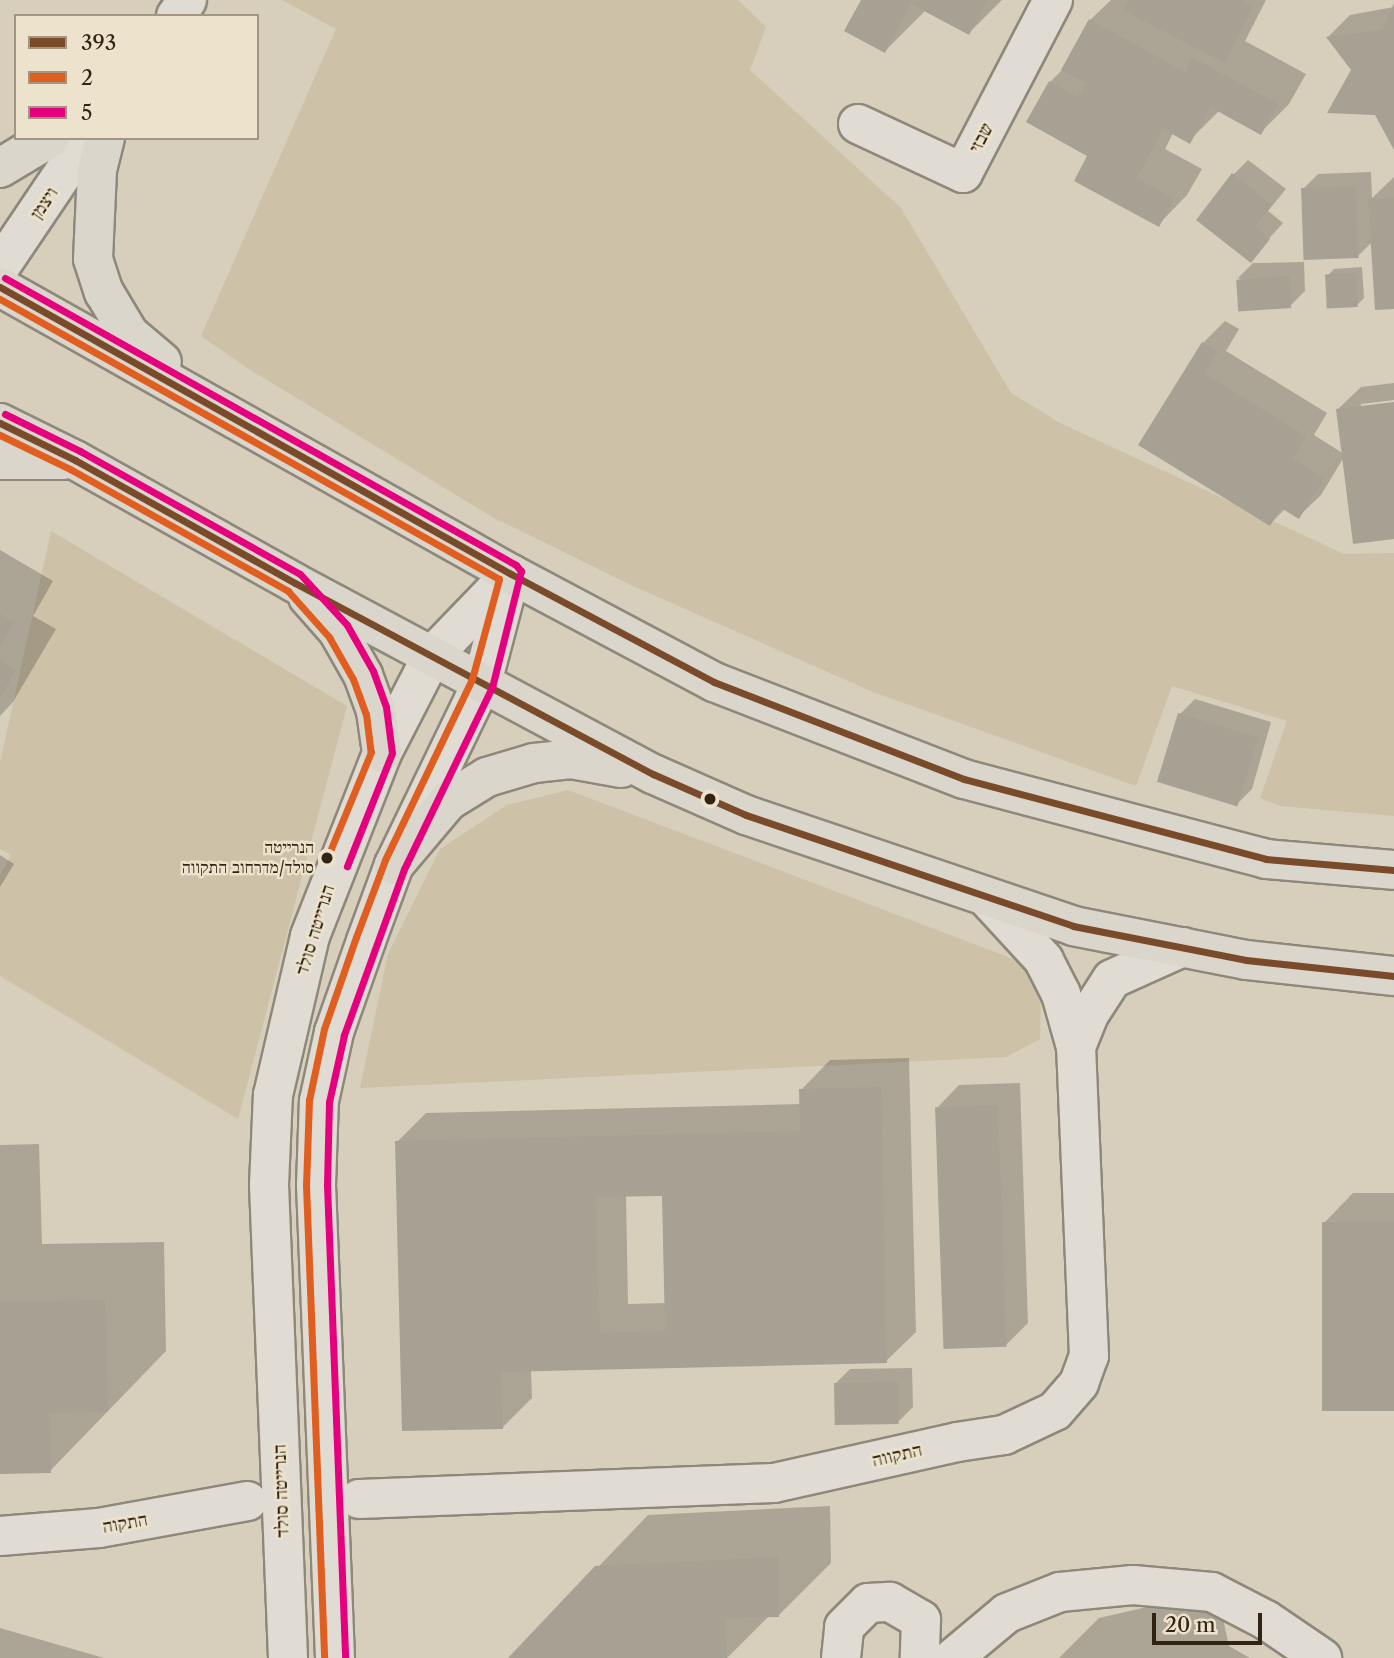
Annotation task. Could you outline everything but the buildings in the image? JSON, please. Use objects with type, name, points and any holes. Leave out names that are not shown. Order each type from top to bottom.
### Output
[{"type":"main road","points":[[0,168],[48,140]]},
{"type":"main road","points":[[104,140],[97,170],[93,258],[104,292],[129,334],[211,404]]},
{"type":"main road","points":[[0,287],[511,574],[714,682],[964,779],[1266,859],[1394,870]]},
{"type":"main road","points":[[0,423],[75,460],[295,583],[653,774],[746,815],[1073,926],[1245,960],[1394,976]]},
{"type":"main road","points":[[0,460],[75,460]]},
{"type":"main road","points":[[295,583],[338,631],[363,675],[376,711],[382,753]]},
{"type":"main road","points":[[394,865],[448,801],[486,777],[534,763],[571,759],[653,774]]},
{"type":"street","name":"שבזי","points":[[858,124],[963,173],[1053,0]]},
{"type":"street","name":"ויצמן","points":[[0,267],[87,140]]},
{"type":"street","name":"הנרייטה סולד","points":[[288,1658],[269,1185],[273,1095],[310,936],[382,753],[432,656],[511,574]]},
{"type":"street","points":[[335,1658],[316,1185],[319,1101],[334,1032],[394,865],[482,683],[511,574]]},
{"type":"street","name":"התקווה","points":[[359,1499],[774,1483],[957,1442],[1004,1435],[1055,1411],[1079,1383],[1089,1356],[1076,1047],[1061,994],[1044,960],[986,897]]},
{"type":"street","name":"התקווה","points":[[1076,1047],[1090,1013],[1112,979],[1183,947]]},
{"type":"street","name":"התקוה","points":[[0,1536],[99,1528],[248,1501]]},
{"type":"street","points":[[953,1658],[1007,1613],[1060,1592],[1133,1586],[1212,1592],[1266,1620],[1322,1658]]},
{"type":"street","points":[[841,1658],[844,1627],[868,1603],[890,1602],[920,1620],[920,1658]]},
{"type":"shaded area","points":[[282,0],[738,0],[766,27],[750,70],[901,208],[1011,393],[1060,423],[1344,554],[1394,553],[1394,816],[1280,806],[1260,798],[1287,721],[1172,686],[1136,786],[873,692],[633,586],[494,518],[249,369],[201,336],[336,29]]},
{"type":"shaded area","points":[[51,531],[347,706],[238,1119],[0,976],[0,875],[11,855],[0,849],[0,763]]},
{"type":"shaded area","points":[[568,790],[1024,963],[1041,991],[1040,1039],[1006,1057],[360,1088],[388,954],[440,849],[507,805]]},
{"type":"transit line","name":"5","points":[[5,278],[516,565],[521,571],[492,687],[404,869],[344,1035],[329,1102],[327,1185],[345,1658]]},
{"type":"transit line","name":"393","points":[[0,287],[511,574],[714,682],[964,779],[1266,859],[1394,870]]},
{"type":"transit line","name":"2","points":[[0,299],[499,579],[472,679],[385,860],[356,937],[324,1029],[309,1100],[306,1185],[324,1658]]},
{"type":"transit line","name":"5","points":[[5,414],[80,451],[300,574],[347,625],[373,671],[386,707],[392,753],[347,866]]},
{"type":"transit line","name":"393","points":[[0,423],[75,460],[295,583],[653,774],[746,815],[1073,926],[1246,960],[1394,976]]},
{"type":"transit line","name":"2","points":[[0,435],[70,469],[288,591],[329,637],[353,679],[366,714],[371,752],[327,858]]},
{"type":"place","name":"הנרייטה סולד/מדרחוב התקווה","points":[[327,858]]}]
